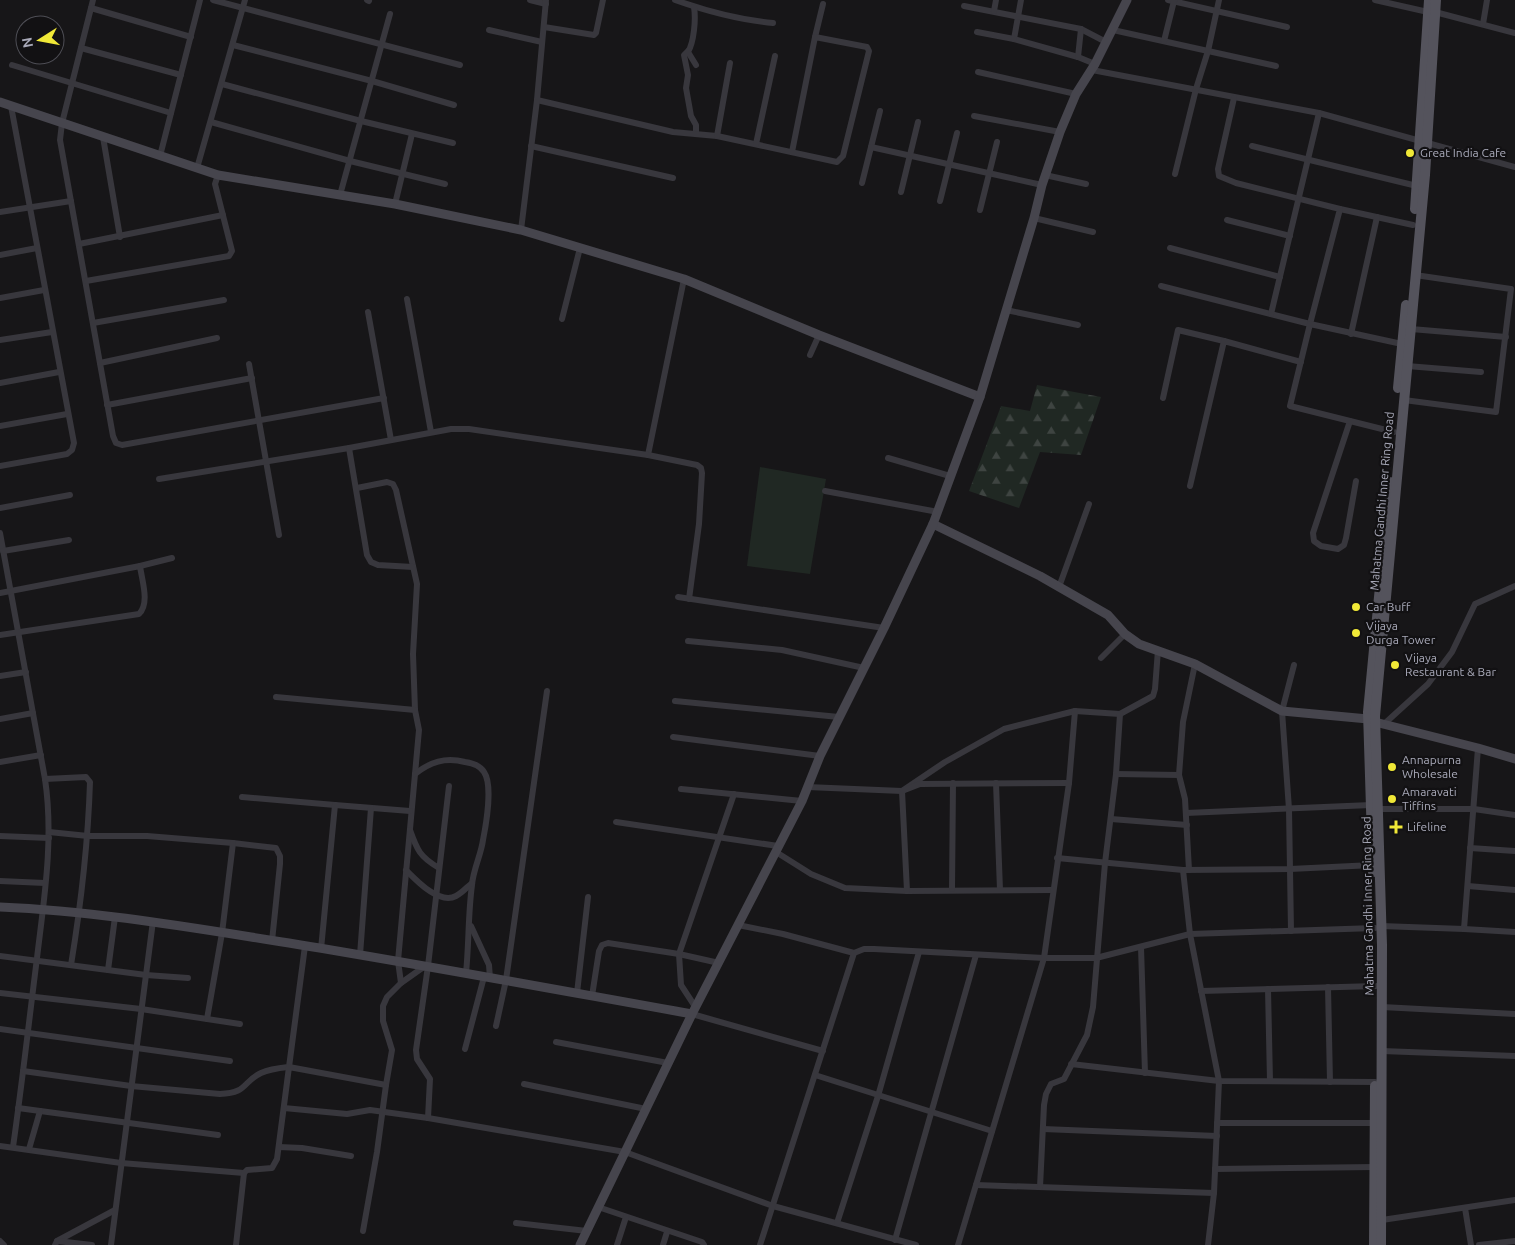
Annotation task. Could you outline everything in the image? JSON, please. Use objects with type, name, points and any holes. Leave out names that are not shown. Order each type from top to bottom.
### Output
[{"type":"main road","name":"Mahatma Gandhi Inner Ring Road","points":[[1429,0],[1432,12]]},
{"type":"main road","name":"Mahatma Gandhi Inner Ring Road","points":[[1375,722],[1411,328],[1432,12],[1436,0]]},
{"type":"main road","name":"Mahatma Gandhi Inner Ring Road","points":[[1374,1245],[1378,927],[1373,865],[1375,722],[1394,432],[1417,186],[1424,143]]},
{"type":"main road","name":"Mahatma Gandhi Inner Ring Road","points":[[1374,807],[1382,1006],[1381,1245]]},
{"type":"street","points":[[93,0],[62,123],[60,140],[113,436],[116,443],[259,421],[384,398]]},
{"type":"street","points":[[160,156],[200,0]]},
{"type":"street","points":[[213,0],[460,65]]},
{"type":"street","points":[[197,168],[245,0]]},
{"type":"street","points":[[521,230],[537,100],[546,2],[530,0]]},
{"type":"street","points":[[544,27],[594,35],[603,0]]},
{"type":"street","points":[[675,0],[694,7],[756,21],[773,22]]},
{"type":"street","points":[[994,11],[996,0]]},
{"type":"street","points":[[1014,39],[1021,0]]},
{"type":"street","points":[[580,1245],[694,1011],[802,801],[820,756],[933,524],[980,396],[1034,218],[1045,175],[1060,132],[1076,94],[1093,67],[1127,0]]},
{"type":"street","points":[[1175,174],[1196,89],[1208,51],[1219,0]]},
{"type":"street","points":[[1375,0],[1515,33]]},
{"type":"street","points":[[1483,24],[1487,0]]},
{"type":"street","points":[[1164,41],[1171,1],[1287,28]]},
{"type":"street","points":[[792,152],[814,37],[823,4]]},
{"type":"street","points":[[964,6],[1081,29],[1106,42]]},
{"type":"street","points":[[694,7],[696,17],[688,52],[684,55],[688,75],[686,88],[692,116],[696,125],[696,134]]},
{"type":"street","points":[[91,8],[191,36]]},
{"type":"street","points":[[340,195],[390,14]]},
{"type":"street","points":[[1078,57],[1081,29]]},
{"type":"street","points":[[489,30],[542,42]]},
{"type":"street","points":[[1113,30],[1276,66]]},
{"type":"street","points":[[977,32],[1014,39],[1078,57],[1093,67],[1234,98],[1319,113],[1515,167]]},
{"type":"street","points":[[537,100],[674,132],[716,136],[837,162],[841,160],[868,51],[865,46],[814,37]]},
{"type":"street","points":[[233,45],[372,81],[454,105]]},
{"type":"street","points":[[81,48],[181,75]]},
{"type":"street","points":[[688,52],[696,65]]},
{"type":"street","points":[[756,144],[775,56]]},
{"type":"street","points":[[716,136],[730,63]]},
{"type":"street","points":[[12,65],[171,113]]},
{"type":"street","points":[[978,72],[1076,94]]},
{"type":"street","points":[[222,84],[453,143]]},
{"type":"street","points":[[1234,98],[1218,169],[1219,176],[1340,210],[1413,225]]},
{"type":"street","points":[[0,102],[218,175],[395,204],[521,230],[684,279],[819,335],[980,396]]},
{"type":"street","points":[[0,466],[67,454],[72,450],[74,443],[67,414],[11,106]]},
{"type":"street","points":[[862,182],[880,111]]},
{"type":"street","points":[[1271,314],[1319,113]]},
{"type":"street","points":[[974,116],[1060,132]]},
{"type":"street","points":[[211,122],[350,161],[445,184]]},
{"type":"street","points":[[901,192],[918,122]]},
{"type":"street","points":[[940,201],[957,133]]},
{"type":"street","points":[[395,204],[412,134]]},
{"type":"street","points":[[103,137],[120,237]]},
{"type":"street","points":[[980,210],[996,142]]},
{"type":"street","points":[[531,146],[673,178]]},
{"type":"street","points":[[1252,146],[1417,186]]},
{"type":"street","points":[[871,147],[1042,185]]},
{"type":"street","points":[[86,281],[229,256],[232,251],[216,184],[218,175]]},
{"type":"street","points":[[1045,175],[1086,184]]},
{"type":"street","points":[[0,212],[71,201]]},
{"type":"street","points":[[1340,210],[1290,406],[1394,432]]},
{"type":"street","points":[[79,244],[223,215]]},
{"type":"street","points":[[1351,334],[1377,217]]},
{"type":"street","points":[[1034,218],[1093,232]]},
{"type":"street","points":[[1227,220],[1290,236]]},
{"type":"street","points":[[0,255],[37,248]]},
{"type":"street","points":[[562,319],[580,248]]},
{"type":"street","points":[[1170,248],[1280,277]]},
{"type":"street","points":[[1404,400],[1496,412],[1511,289],[1415,275]]},
{"type":"street","points":[[648,454],[684,279]]},
{"type":"street","points":[[1161,286],[1351,334],[1402,344]]},
{"type":"street","points":[[0,298],[44,290]]},
{"type":"street","points":[[407,299],[432,432]]},
{"type":"street","points":[[93,323],[224,300]]},
{"type":"street","points":[[1006,310],[1078,325]]},
{"type":"street","points":[[368,312],[391,440]]},
{"type":"street","points":[[1411,328],[1506,336]]},
{"type":"street","points":[[1163,398],[1178,330],[1301,362]]},
{"type":"street","points":[[0,340],[52,332]]},
{"type":"street","points":[[810,355],[819,335]]},
{"type":"street","points":[[100,363],[217,338]]},
{"type":"street","points":[[1190,486],[1224,341]]},
{"type":"street","points":[[249,364],[279,535]]},
{"type":"street","points":[[1407,366],[1480,372]]},
{"type":"street","points":[[0,383],[60,372]]},
{"type":"street","points":[[108,406],[252,378]]},
{"type":"street","points":[[0,426],[67,414]]},
{"type":"street","points":[[1350,421],[1313,533],[1314,541],[1321,546],[1338,549],[1344,545],[1356,481]]},
{"type":"street","points":[[159,479],[349,448],[451,428],[468,428],[648,454],[697,465],[701,468],[702,473],[689,599]]},
{"type":"street","points":[[349,448],[367,555],[371,562],[378,566],[413,567]]},
{"type":"street","points":[[888,458],[950,476]]},
{"type":"street","points":[[356,488],[387,482],[393,484],[396,490],[417,584],[414,710],[419,730],[410,811],[398,961],[402,983]]},
{"type":"street","points":[[825,491],[938,512]]},
{"type":"street","points":[[0,508],[70,496]]},
{"type":"street","points":[[1059,587],[1089,504]]},
{"type":"street","points":[[933,524],[1040,576],[1108,615],[1125,634],[1139,644],[1196,664],[1282,711],[1375,722],[1515,759]]},
{"type":"street","points":[[0,533],[46,779],[49,808],[45,883],[13,1147]]},
{"type":"street","points":[[3,551],[69,540]]},
{"type":"street","points":[[0,593],[172,558]]},
{"type":"street","points":[[0,635],[138,614],[143,609],[145,603],[140,566]]},
{"type":"street","points":[[1375,722],[1428,684],[1452,652],[1475,604],[1515,586]]},
{"type":"street","points":[[678,597],[884,628]]},
{"type":"street","points":[[1101,658],[1125,634]]},
{"type":"street","points":[[688,641],[782,650],[864,668]]},
{"type":"street","points":[[902,791],[945,762],[1004,729],[1075,711],[1120,714],[1152,696],[1155,689],[1158,650]]},
{"type":"street","points":[[1196,664],[1182,722],[1178,775],[1186,800],[1186,870],[1190,934],[1219,1081],[1214,1194],[1208,1245]]},
{"type":"street","points":[[1291,931],[1289,809],[1282,711],[1294,665]]},
{"type":"street","points":[[0,676],[26,672]]},
{"type":"street","points":[[496,1026],[506,980],[547,691]]},
{"type":"street","points":[[276,697],[414,710]]},
{"type":"street","points":[[675,701],[839,717]]},
{"type":"street","points":[[958,1245],[1044,958],[1068,783],[1075,711]]},
{"type":"street","points":[[0,720],[33,713]]},
{"type":"street","points":[[1040,1187],[1046,1094],[1051,1084],[1064,1079],[1083,1044],[1090,1026],[1105,863],[1116,774],[1120,714]]},
{"type":"street","points":[[673,737],[820,756]]},
{"type":"street","points":[[1464,929],[1478,748]]},
{"type":"street","points":[[0,762],[41,755]]},
{"type":"street","points":[[415,774],[436,762],[455,759],[474,764],[486,774],[488,794],[484,840],[472,883],[466,973]]},
{"type":"street","points":[[1116,774],[1178,775]]},
{"type":"street","points":[[46,779],[80,776],[88,778],[90,782],[88,836],[80,913],[71,965]]},
{"type":"street","points":[[996,783],[1000,890]]},
{"type":"street","points":[[807,787],[902,791],[920,784],[1068,783]]},
{"type":"street","points":[[952,784],[952,889]]},
{"type":"street","points":[[428,1118],[430,1079],[417,1059],[416,1054],[449,786]]},
{"type":"street","points":[[681,790],[802,801]]},
{"type":"street","points":[[902,791],[907,891]]},
{"type":"street","points":[[694,1011],[680,985],[679,954],[734,794]]},
{"type":"street","points":[[242,797],[410,811]]},
{"type":"street","points":[[321,948],[336,805]]},
{"type":"street","points":[[1186,813],[1374,807],[1474,809],[1515,815]]},
{"type":"street","points":[[360,955],[371,808]]},
{"type":"street","points":[[1111,819],[1187,825]]},
{"type":"street","points":[[616,822],[777,849],[811,874],[845,888],[907,891],[952,889],[1053,890]]},
{"type":"street","points":[[409,827],[419,853],[438,868]]},
{"type":"street","points":[[0,836],[147,836],[273,847],[278,850],[280,864],[272,940]]},
{"type":"street","points":[[207,1019],[222,933],[233,843]]},
{"type":"street","points":[[1470,848],[1515,852]]},
{"type":"street","points":[[1057,858],[1186,870],[1290,869],[1373,865]]},
{"type":"street","points":[[406,870],[419,884],[435,894],[447,898],[452,897],[472,883]]},
{"type":"street","points":[[0,881],[45,883]]},
{"type":"street","points":[[1468,886],[1515,890]]},
{"type":"street","points":[[577,993],[588,897]]},
{"type":"street","points":[[0,907],[42,909],[153,921],[398,961],[592,996],[694,1011],[822,1052]]},
{"type":"street","points":[[108,970],[115,917]]},
{"type":"street","points":[[111,1245],[153,921]]},
{"type":"street","points":[[465,1049],[489,965],[469,923]]},
{"type":"street","points":[[738,925],[783,934],[854,953],[864,949],[1044,958],[1096,958],[1190,934],[1378,927],[1515,932]]},
{"type":"street","points":[[592,996],[599,951],[602,945],[608,943],[679,954],[719,963]]},
{"type":"street","points":[[0,1146],[121,1163],[244,1173],[247,1170],[272,1168],[277,1159],[279,1147],[305,946]]},
{"type":"street","points":[[1140,947],[1145,1073]]},
{"type":"street","points":[[837,1223],[878,1096],[919,952]]},
{"type":"street","points":[[760,1245],[854,953]]},
{"type":"street","points":[[895,1240],[976,955]]},
{"type":"street","points":[[0,956],[146,975],[188,978]]},
{"type":"street","points":[[363,1231],[392,1050],[383,1021],[382,1006],[387,997],[402,983],[427,966]]},
{"type":"street","points":[[1201,991],[1376,986]]},
{"type":"street","points":[[1328,987],[1330,1082]]},
{"type":"street","points":[[1268,989],[1270,1082]]},
{"type":"street","points":[[0,993],[141,1009],[240,1024]]},
{"type":"street","points":[[1382,1006],[1515,1014]]},
{"type":"street","points":[[0,1029],[230,1061]]},
{"type":"street","points":[[556,1042],[668,1063]]},
{"type":"street","points":[[1382,1051],[1515,1056]]},
{"type":"street","points":[[1071,1064],[1219,1081],[1375,1082]]},
{"type":"street","points":[[23,1071],[131,1086],[220,1094],[232,1094],[242,1089],[260,1073],[289,1067],[386,1085]]},
{"type":"street","points":[[815,1075],[992,1131]]},
{"type":"street","points":[[524,1084],[646,1109]]},
{"type":"street","points":[[18,1108],[218,1135]]},
{"type":"street","points":[[284,1108],[347,1114],[370,1110],[428,1118],[625,1152],[773,1206],[916,1245]]},
{"type":"street","points":[[29,1149],[40,1111]]},
{"type":"street","points":[[1217,1123],[1375,1123]]},
{"type":"street","points":[[1043,1129],[1217,1136]]},
{"type":"street","points":[[279,1147],[302,1148],[350,1156]]},
{"type":"street","points":[[1215,1169],[1375,1167]]},
{"type":"street","points":[[236,1245],[244,1173]]},
{"type":"street","points":[[976,1185],[1214,1194]]},
{"type":"street","points":[[1382,1220],[1515,1200]]},
{"type":"street","points":[[598,1207],[667,1232],[702,1242],[704,1245]]},
{"type":"street","points":[[1465,1208],[1471,1245]]},
{"type":"street","points":[[56,1243],[115,1210]]},
{"type":"street","points":[[617,1245],[626,1217]]},
{"type":"street","points":[[516,1223],[587,1231]]},
{"type":"street","points":[[663,1245],[667,1232]]},
{"type":"street","points":[[0,1241],[4,1245]]},
{"type":"street","points":[[1479,1245],[1515,1241]]},
{"type":"street","points":[[56,1243],[92,1245]]},
{"type":"green space","points":[[1037,385],[1101,397],[1081,455],[1040,452],[1019,508],[969,491],[1001,406],[1030,411]]},
{"type":"green space","points":[[760,467],[826,479],[810,574],[747,566]]},
{"type":"place","name":"Great India Cafe","points":[[1410,153]]},
{"type":"place","name":"Car Buff","points":[[1356,607]]},
{"type":"place","name":"Vijaya Durga Tower","points":[[1356,633]]},
{"type":"place","name":"Vijaya Restaurant & Bar","points":[[1395,665]]},
{"type":"place","name":"Annapurna Wholesale","points":[[1392,767]]},
{"type":"place","name":"Amaravati Tiffins","points":[[1392,799]]},
{"type":"place","name":"Lifeline","points":[[1396,827]]}]
